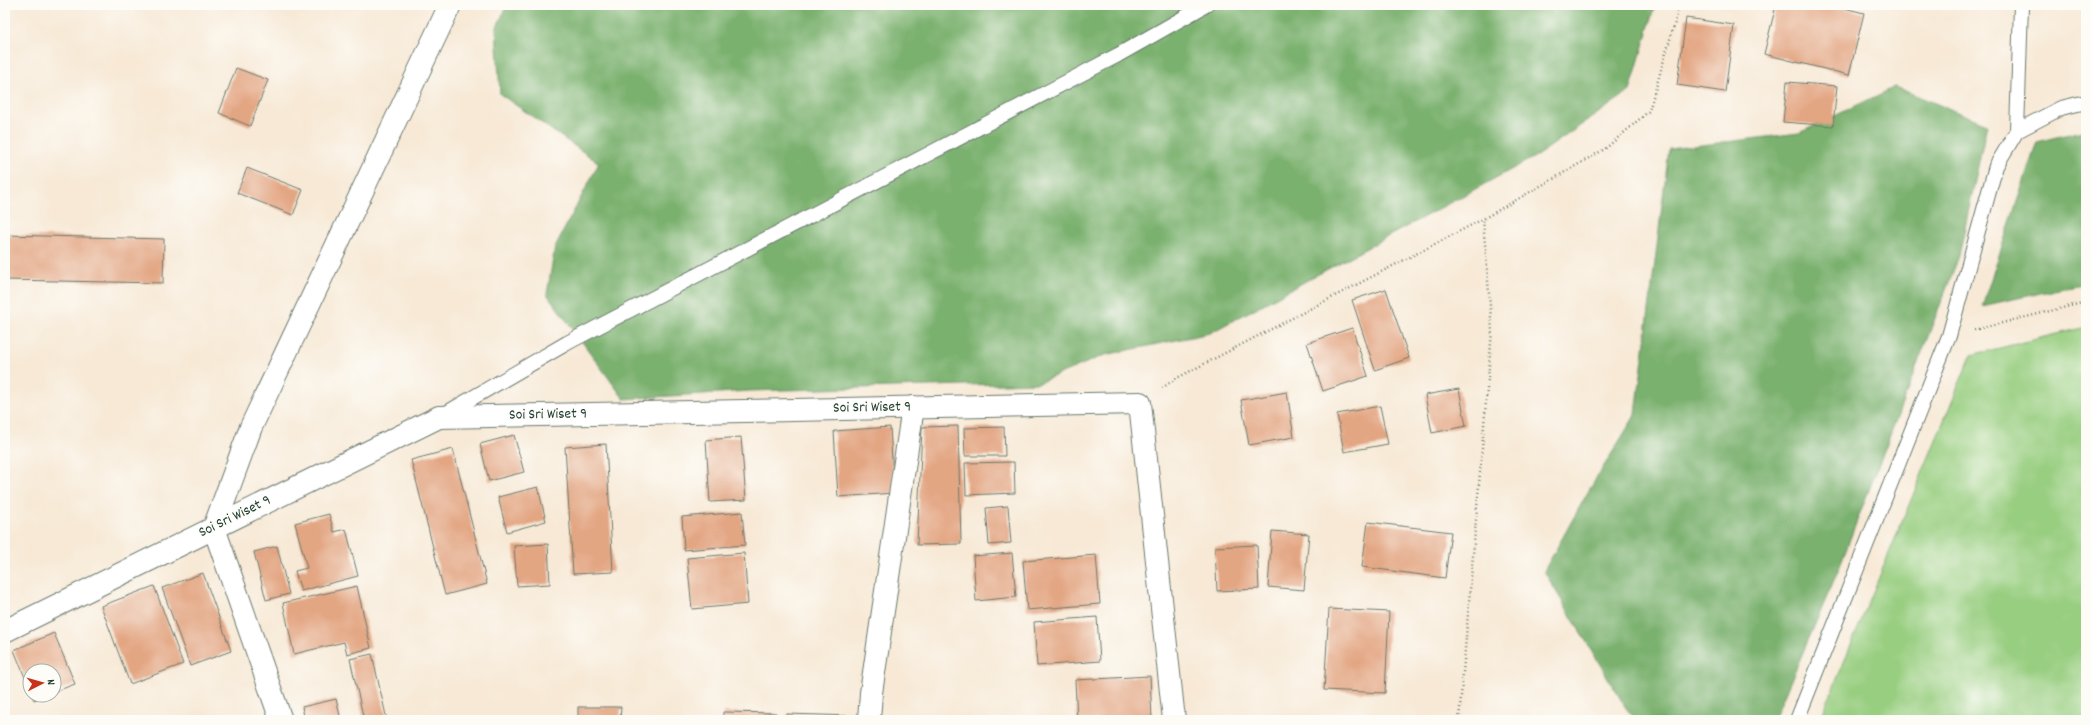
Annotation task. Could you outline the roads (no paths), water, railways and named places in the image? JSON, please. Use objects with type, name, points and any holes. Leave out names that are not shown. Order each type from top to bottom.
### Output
[{"type":"street","points":[[281,720],[214,528],[252,428],[450,5]]},
{"type":"street","name":"Soi Sri Wiset 9","points":[[5,631],[439,417],[1140,403],[1174,720]]},
{"type":"street","points":[[869,720],[871,693],[913,407]]},
{"type":"lane","points":[[439,417],[566,343],[1118,55],[1206,5]]},
{"type":"lane","points":[[1797,720],[1949,336],[1996,166],[2017,131],[2021,5]]},
{"type":"lane","points":[[2017,131],[2061,108],[2086,102]]}]
